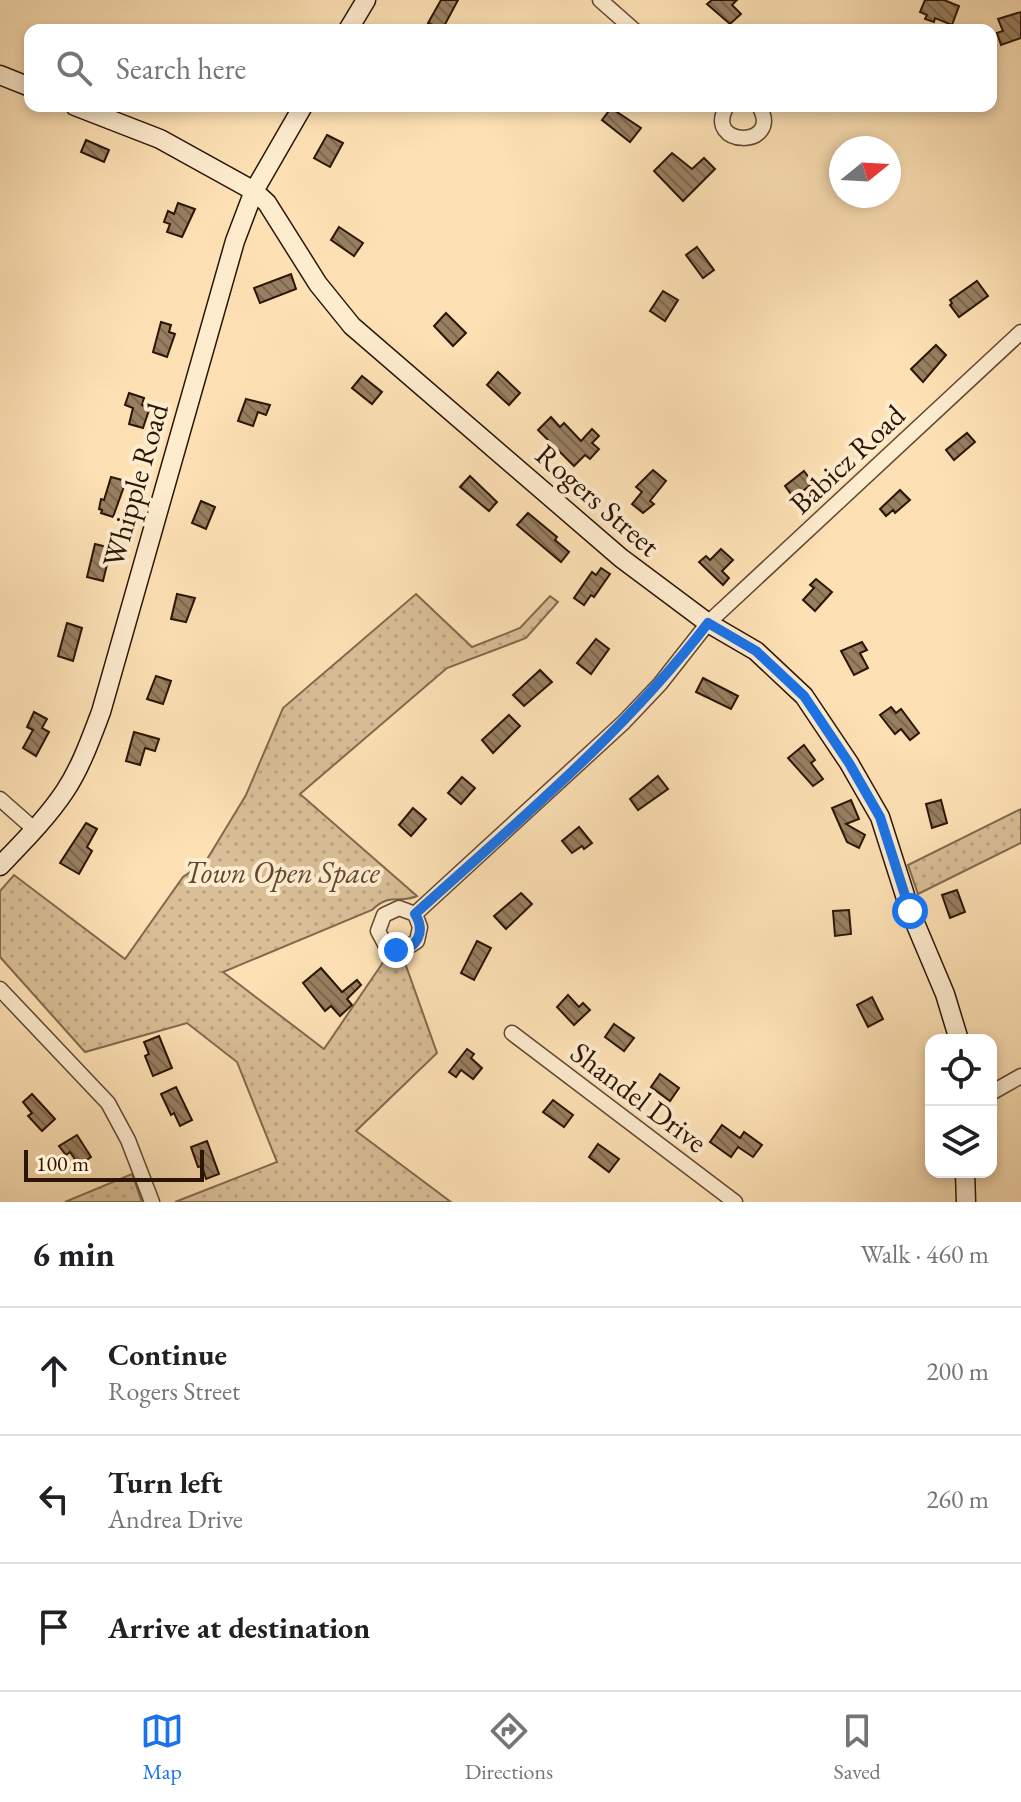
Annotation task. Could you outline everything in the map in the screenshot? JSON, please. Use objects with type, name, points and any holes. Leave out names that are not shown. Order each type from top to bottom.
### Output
[{"type":"street","points":[[352,24],[366,0]]},
{"type":"street","points":[[600,0],[627,24]]},
{"type":"street","points":[[0,75],[24,85]]},
{"type":"street","name":"Rogers Street","points":[[90,112],[160,139],[254,191],[267,203],[318,284],[349,324],[621,558],[708,623],[756,651],[789,680],[804,696],[849,763],[880,817],[910,911],[945,994],[957,1034]]},
{"type":"street","name":"Whipple Road","points":[[0,866],[65,790],[86,751],[101,712],[227,267],[254,191],[300,112]]},
{"type":"street","points":[[725,112],[723,118],[727,132],[739,139],[753,137],[762,128],[762,112]]},
{"type":"street","name":"Babicz Road","points":[[415,914],[624,722],[660,684],[708,623],[1021,332]]},
{"type":"street","points":[[0,799],[34,829]]},
{"type":"street","points":[[0,989],[108,1103],[128,1140],[152,1202]]},
{"type":"street","name":"Shandel Drive","points":[[512,1033],[735,1202]]},
{"type":"street","points":[[997,1090],[1021,1076]]},
{"type":"street","points":[[965,1178],[966,1202]]},
{"type":"green space","name":"Town Open Space","points":[[416,594],[472,647],[520,628],[550,596],[558,602],[526,638],[447,668],[300,794],[417,896],[384,901],[372,910],[223,972],[324,1049],[386,958],[391,961],[404,960],[437,1053],[356,1131],[451,1202],[175,1202],[277,1162],[237,1062],[187,1023],[85,1052],[0,957],[0,891],[14,875],[125,959],[183,877],[206,861],[246,795],[283,708]]},
{"type":"green space","points":[[1021,809],[1021,843],[918,894],[908,865]]},
{"type":"green space","points":[[132,1174],[142,1202],[65,1202]]},
{"type":"building","points":[[441,0],[458,0],[445,24],[428,23]]},
{"type":"building","points":[[712,0],[737,0],[732,5],[741,14],[730,24],[707,4]]},
{"type":"building","points":[[925,0],[944,0],[959,6],[952,24],[935,18],[934,22],[925,19],[927,15],[920,12]]},
{"type":"building","points":[[1021,12],[1021,38],[1001,45],[997,33],[1003,31],[998,19]]},
{"type":"building","points":[[608,112],[617,112],[641,128],[630,142],[602,120]]},
{"type":"building","points":[[327,135],[343,143],[330,167],[314,158]]},
{"type":"building","points":[[86,140],[109,150],[104,162],[81,152]]},
{"type":"building","points":[[672,153],[692,169],[704,158],[715,169],[683,201],[654,171]]},
{"type":"building","points":[[178,203],[195,209],[182,237],[167,232],[170,224],[164,222],[168,211],[174,214]]},
{"type":"building","points":[[339,227],[363,243],[354,256],[331,240]]},
{"type":"building","points":[[697,247],[714,270],[703,278],[686,255]]},
{"type":"building","points":[[291,274],[296,289],[260,303],[254,288]]},
{"type":"building","points":[[977,281],[988,296],[959,317],[950,300]]},
{"type":"building","points":[[663,291],[678,300],[665,321],[650,311]]},
{"type":"building","points":[[446,313],[466,333],[453,346],[434,326]]},
{"type":"building","points":[[161,322],[171,325],[169,332],[175,334],[167,357],[153,352]]},
{"type":"building","points":[[936,345],[946,355],[923,382],[911,369]]},
{"type":"building","points":[[498,372],[520,393],[509,405],[487,385]]},
{"type":"building","points":[[362,376],[382,392],[372,404],[352,388]]},
{"type":"building","points":[[129,393],[144,398],[142,405],[150,407],[143,428],[129,424],[133,408],[125,405]]},
{"type":"building","points":[[246,399],[270,405],[266,415],[258,412],[253,426],[238,421]]},
{"type":"building","points":[[551,417],[560,427],[564,423],[581,441],[592,429],[599,436],[592,443],[599,449],[590,459],[585,455],[574,466],[538,430]]},
{"type":"building","points":[[967,433],[975,442],[954,460],[946,450]]},
{"type":"building","points":[[653,470],[666,481],[650,501],[654,504],[643,513],[632,504],[642,492],[636,487]]},
{"type":"building","points":[[804,471],[813,483],[794,498],[785,486]]},
{"type":"building","points":[[470,476],[497,502],[489,511],[460,487]]},
{"type":"building","points":[[111,477],[126,481],[113,517],[101,513],[99,509]]},
{"type":"building","points":[[900,490],[910,500],[895,513],[893,510],[886,516],[880,509]]},
{"type":"building","points":[[201,501],[215,507],[206,529],[192,523]]},
{"type":"building","points":[[528,513],[557,537],[555,540],[569,552],[561,562],[517,525]]},
{"type":"building","points":[[95,544],[111,548],[103,581],[87,577]]},
{"type":"building","points":[[721,549],[733,560],[722,571],[729,578],[723,585],[699,562],[706,556],[710,560]]},
{"type":"building","points":[[601,568],[610,574],[594,597],[591,595],[584,605],[574,598],[592,572],[596,575]]},
{"type":"building","points":[[816,579],[832,592],[815,611],[803,600],[814,588],[810,585]]},
{"type":"building","points":[[177,594],[195,598],[186,622],[171,619]]},
{"type":"building","points":[[67,623],[82,628],[73,661],[58,656]]},
{"type":"building","points":[[596,639],[609,649],[591,674],[577,663]]},
{"type":"building","points":[[862,642],[867,650],[860,653],[868,668],[854,675],[841,651]]},
{"type":"building","points":[[540,670],[552,682],[524,706],[513,695]]},
{"type":"building","points":[[156,676],[171,681],[163,704],[147,699]]},
{"type":"building","points":[[703,678],[738,696],[731,709],[696,692]]},
{"type":"building","points":[[891,707],[896,713],[901,709],[919,733],[910,740],[901,729],[895,734],[880,715]]},
{"type":"building","points":[[34,712],[47,719],[42,728],[49,732],[36,756],[23,748],[33,730],[27,727]]},
{"type":"building","points":[[509,715],[520,726],[493,753],[482,740]]},
{"type":"building","points":[[134,732],[159,739],[155,751],[145,748],[140,765],[126,761]]},
{"type":"building","points":[[804,745],[815,760],[811,763],[823,779],[813,786],[788,758]]},
{"type":"building","points":[[658,776],[668,789],[638,810],[630,799]]},
{"type":"building","points":[[462,777],[475,788],[461,804],[448,793]]},
{"type":"building","points":[[851,800],[859,819],[846,824],[865,835],[859,848],[847,842],[832,808]]},
{"type":"building","points":[[941,800],[947,823],[932,828],[926,804]]},
{"type":"building","points":[[413,808],[426,819],[411,836],[399,825]]},
{"type":"building","points":[[86,823],[97,829],[87,847],[92,851],[79,874],[60,863]]},
{"type":"building","points":[[579,827],[592,843],[572,853],[562,841]]},
{"type":"building","points":[[957,890],[965,912],[950,918],[942,895]]},
{"type":"building","points":[[521,893],[532,904],[506,929],[494,916]]},
{"type":"building","points":[[849,910],[851,934],[835,936],[833,911]]},
{"type":"building","points":[[477,941],[491,948],[474,980],[461,973]]},
{"type":"building","points":[[321,968],[342,992],[357,980],[361,985],[347,999],[352,1005],[340,1016],[331,1006],[325,1011],[303,983]]},
{"type":"building","points":[[568,995],[579,1007],[583,1003],[590,1010],[574,1025],[557,1007]]},
{"type":"building","points":[[872,997],[883,1019],[868,1027],[857,1005]]},
{"type":"building","points":[[614,1024],[634,1038],[624,1051],[605,1037]]},
{"type":"building","points":[[159,1036],[172,1068],[153,1076],[145,1056],[149,1054],[144,1042]]},
{"type":"building","points":[[467,1049],[474,1054],[471,1058],[482,1068],[473,1079],[461,1070],[456,1077],[449,1072]]},
{"type":"building","points":[[660,1074],[679,1088],[670,1101],[651,1087]]},
{"type":"building","points":[[176,1087],[192,1120],[180,1126],[161,1094]]},
{"type":"building","points":[[32,1094],[55,1119],[42,1131],[28,1116],[32,1113],[23,1102]]},
{"type":"building","points":[[553,1100],[573,1115],[564,1127],[543,1112]]},
{"type":"building","points":[[722,1125],[740,1138],[744,1132],[762,1145],[753,1157],[738,1147],[731,1157],[710,1142]]},
{"type":"building","points":[[77,1135],[91,1157],[79,1165],[70,1152],[66,1155],[59,1146]]},
{"type":"building","points":[[207,1141],[219,1174],[206,1179],[191,1147]]},
{"type":"building","points":[[598,1144],[619,1159],[609,1172],[589,1157]]},
{"type":"route","points":[[396,950],[410,948],[419,938],[421,931],[415,914],[624,722],[660,684],[708,623],[756,651],[804,696],[849,763],[880,817],[910,911]]}]
